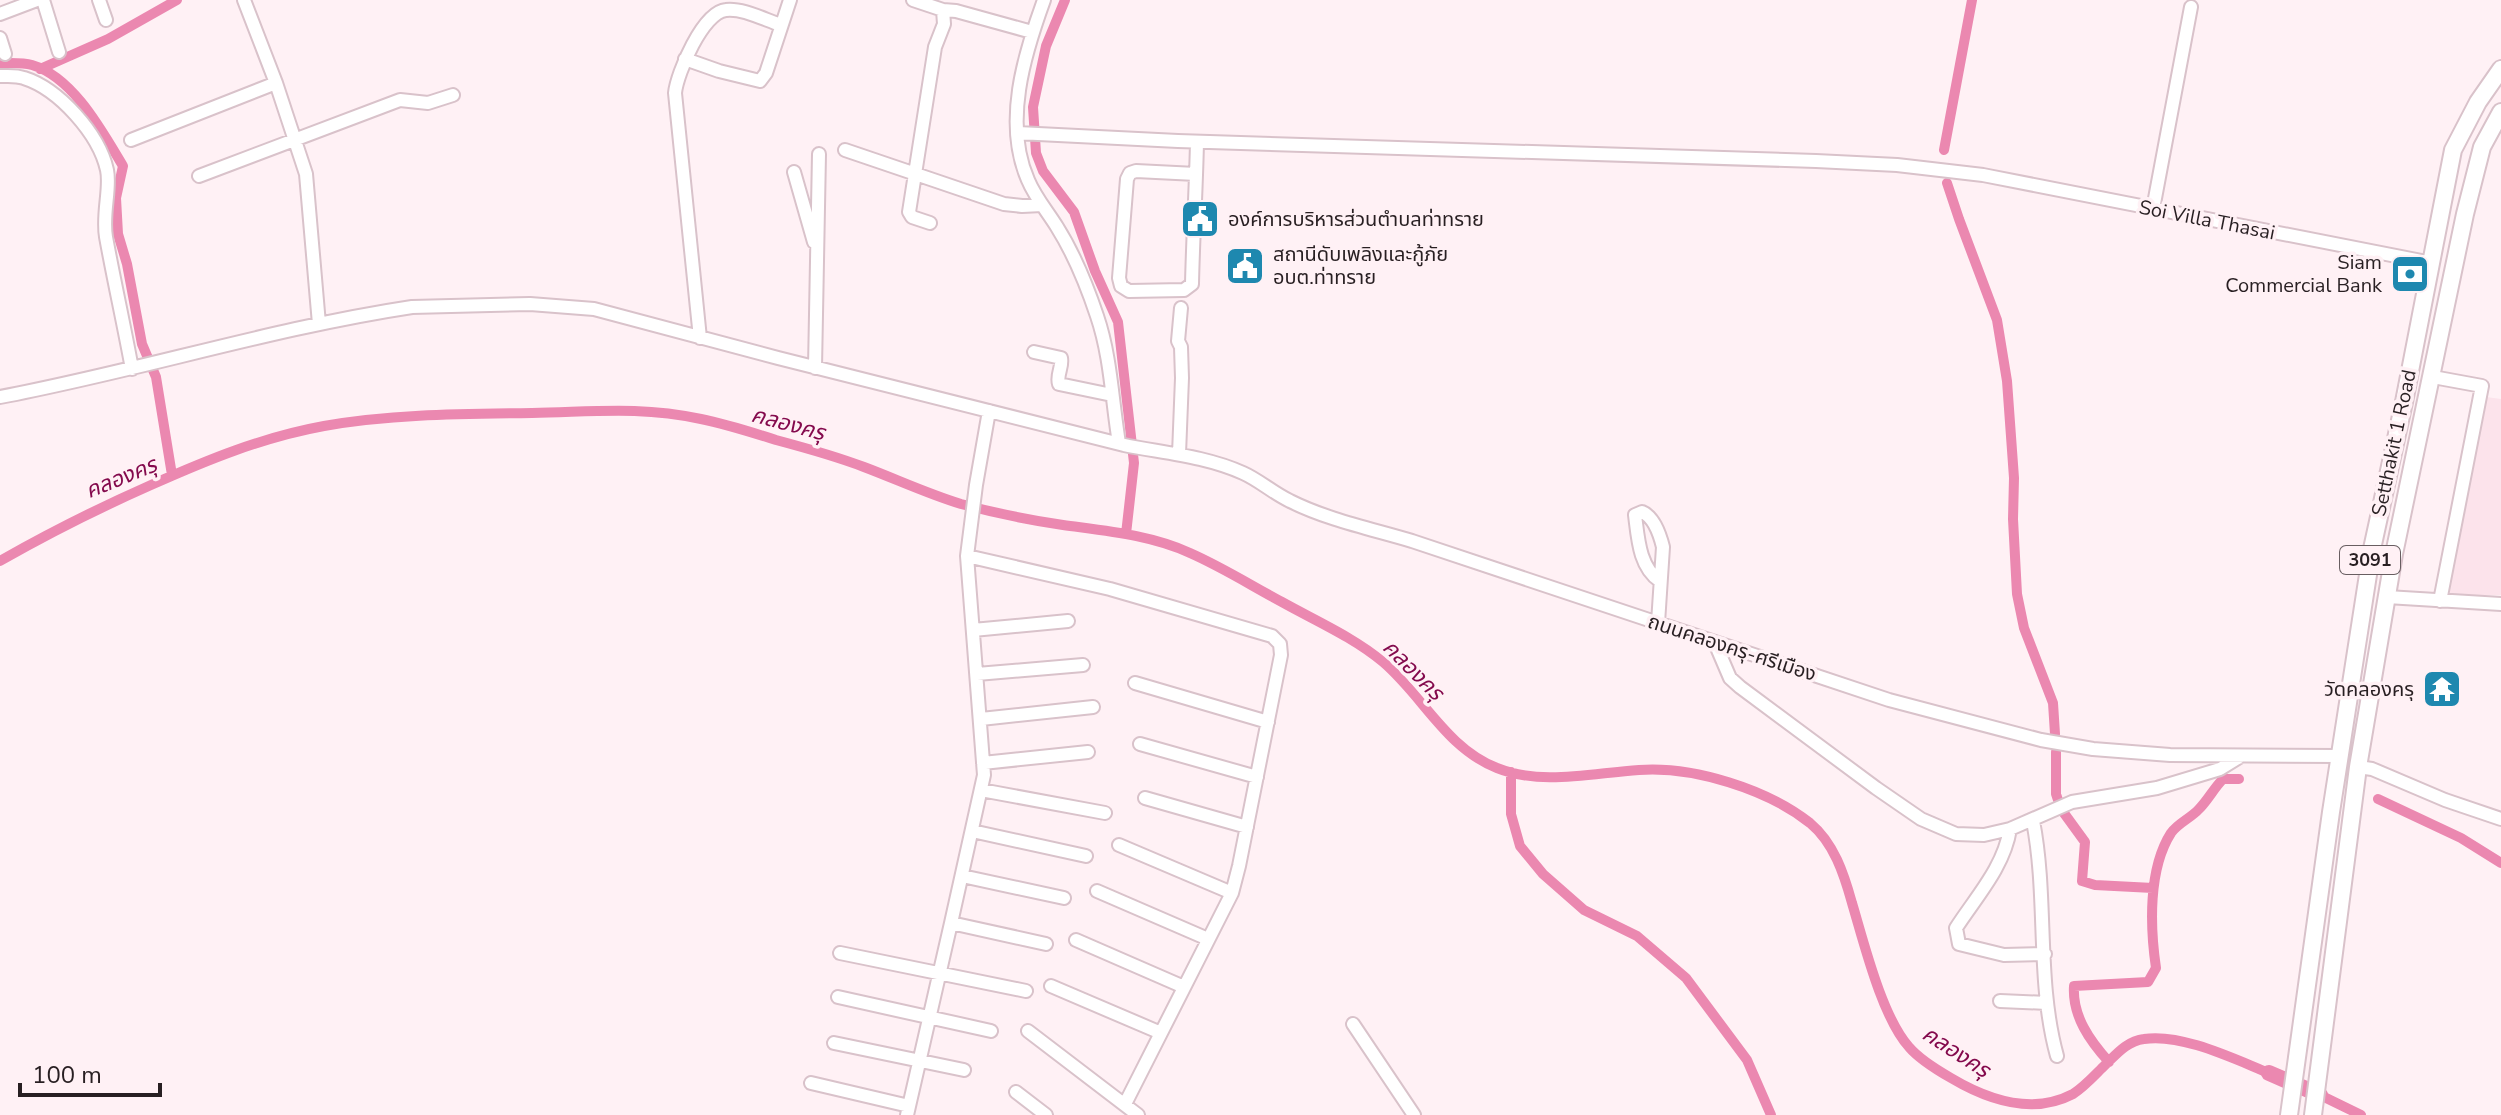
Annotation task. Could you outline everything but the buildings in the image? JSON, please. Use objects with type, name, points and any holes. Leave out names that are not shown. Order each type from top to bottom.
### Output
[{"type":"main road","name":"Setthakit 1 Road","points":[[2290,1108],[2339,756],[2372,549],[2453,150],[2478,102],[2501,69]]},
{"type":"main road","name":"Setthakit 1 Road","points":[[2314,1110],[2358,767],[2387,597],[2482,147],[2501,112]]},
{"type":"main road","points":[[2426,292],[2431,305],[2436,306],[2443,304],[2449,296]]},
{"type":"main road","points":[[2419,328],[2425,318],[2434,315],[2441,333]]},
{"type":"street","points":[[43,0],[59,52]]},
{"type":"street","points":[[99,0],[106,20]]},
{"type":"street","points":[[244,0],[306,174],[319,324]]},
{"type":"street","points":[[685,59],[760,81],[766,73],[790,0]]},
{"type":"street","points":[[913,0],[1032,32]]},
{"type":"street","points":[[1044,0],[1032,32],[1018,95],[1025,172],[1075,260],[1097,317],[1108,361],[1121,444]]},
{"type":"street","points":[[0,14],[30,1]]},
{"type":"street","points":[[2153,209],[2191,7]]},
{"type":"street","points":[[700,338],[675,93],[685,59],[716,13],[725,10],[781,25]]},
{"type":"street","points":[[930,223],[909,215],[935,47],[944,24],[943,10]]},
{"type":"street","points":[[0,38],[5,54]]},
{"type":"street","points":[[0,76],[34,81],[71,108],[102,158],[108,176],[104,204],[105,234],[144,366]]},
{"type":"street","points":[[131,140],[276,83]]},
{"type":"street","points":[[199,176],[400,100],[428,103],[453,95]]},
{"type":"street","name":"Soi Villa Thasai","points":[[1021,134],[1897,165],[1983,175],[2432,263]]},
{"type":"street","points":[[1196,174],[1130,173],[1119,278],[1121,286],[1129,291],[1184,290],[1192,284],[1196,174],[1197,142]]},
{"type":"street","points":[[845,150],[1004,204],[1042,205]]},
{"type":"street","points":[[815,368],[819,154]]},
{"type":"street","points":[[794,172],[817,251]]},
{"type":"street","name":"ถนนคลองครุ-ศรีเมือง","points":[[0,397],[319,324],[412,307],[530,304],[594,309],[815,368],[1121,444],[1179,454],[1244,473],[1291,502],[1345,521],[1889,700],[2041,740],[2093,749],[2170,755],[2339,756]]},
{"type":"street","points":[[1179,454],[1182,378],[1178,341],[1181,308]]},
{"type":"street","points":[[1034,352],[1061,358],[1057,378],[1059,384],[1112,395]]},
{"type":"street","points":[[2433,377],[2482,386],[2440,601]]},
{"type":"street","points":[[811,1083],[908,1110],[984,775],[967,556],[989,411]]},
{"type":"street","points":[[1658,623],[1663,547],[1660,535],[1647,514],[1642,512],[1635,515],[1643,560],[1652,576],[1660,581]]},
{"type":"street","points":[[967,556],[1110,589],[1272,636],[1280,644],[1281,655],[1232,893],[1125,1104]]},
{"type":"street","points":[[2387,597],[2501,604]]},
{"type":"street","points":[[973,630],[1068,621]]},
{"type":"street","points":[[1715,643],[1730,678],[1740,687],[1921,819],[1956,834],[1984,835],[2010,829],[2072,802],[2187,780],[2220,769],[2243,755]]},
{"type":"street","points":[[977,674],[1083,665]]},
{"type":"street","points":[[1135,683],[1268,722]]},
{"type":"street","points":[[981,719],[1093,707]]},
{"type":"street","points":[[1140,744],[1257,777]]},
{"type":"street","points":[[983,763],[1088,752]]},
{"type":"street","points":[[2358,767],[2372,769],[2445,800],[2501,819]]},
{"type":"street","points":[[981,790],[1105,813]]},
{"type":"street","points":[[1145,798],[1247,827]]},
{"type":"street","points":[[2033,821],[2040,856],[2047,1003],[2057,1056]]},
{"type":"street","points":[[2010,829],[1999,864],[1956,928],[1956,937],[1959,944],[2004,955],[2045,954]]},
{"type":"street","points":[[972,831],[1086,856]]},
{"type":"street","points":[[1119,845],[1232,893]]},
{"type":"street","points":[[962,876],[1064,898]]},
{"type":"street","points":[[1097,891],[1208,939]]},
{"type":"street","points":[[951,923],[1046,944]]},
{"type":"street","points":[[1076,940],[1184,987]]},
{"type":"street","points":[[840,953],[1026,991]]},
{"type":"street","points":[[1051,986],[1161,1033]]},
{"type":"street","points":[[838,997],[991,1031]]},
{"type":"street","points":[[2000,1001],[2047,1003]]},
{"type":"street","points":[[1353,1024],[1414,1115]]},
{"type":"street","points":[[1028,1031],[1138,1115]]},
{"type":"street","points":[[834,1043],[964,1070]]},
{"type":"street","points":[[1016,1092],[1046,1115]]},
{"type":"shaded area","points":[[2486,397],[2501,399],[2501,595],[2447,595]]},
{"type":"waterway","points":[[40,69],[108,39],[177,0]]},
{"type":"waterway","points":[[1065,0],[1046,46],[1033,107],[1036,153],[1043,171],[1074,212],[1095,271],[1118,322],[1134,463],[1126,534]]},
{"type":"waterway","points":[[1944,150],[1972,0]]},
{"type":"waterway","points":[[0,63],[32,65],[61,81],[85,107],[123,166],[116,198],[118,234],[142,344],[156,377],[172,475]]},
{"type":"waterway","points":[[1947,183],[1997,320],[2007,381],[2014,478],[2017,594],[2024,628],[2053,703],[2055,734]]},
{"type":"waterway","name":"คลองครุ","points":[[0,561],[93,512],[193,467],[257,443],[324,426],[428,415],[616,411],[657,412],[710,421],[842,459],[961,504],[1025,519],[1144,538],[1190,553],[1371,653],[1397,675],[1463,748],[1497,768],[1549,777],[1639,770],[1682,772],[1729,782],[1773,800],[1810,823],[1832,849],[1875,979],[1899,1034],[1923,1060],[1980,1093],[2027,1104],[2058,1100],[2081,1088],[2126,1046],[2144,1039],[2191,1043],[2269,1073]]},
{"type":"waterway","points":[[2056,752],[2058,800]]},
{"type":"waterway","name":"คลองครุ","points":[[1511,772],[1511,814],[1520,846],[1543,874],[1584,910],[1637,936],[1686,978],[1747,1060],[1771,1115]]},
{"type":"waterway","points":[[2109,1062],[2079,1018],[2074,986],[2148,982],[2156,968],[2153,899],[2164,847],[2174,829],[2199,809],[2223,779],[2239,779]]},
{"type":"waterway","points":[[2378,799],[2461,838],[2501,863]]},
{"type":"waterway","points":[[2061,809],[2085,842],[2082,881],[2095,885],[2153,888]]},
{"type":"waterway","points":[[2269,1073],[2320,1095]]},
{"type":"waterway","name":"คลองครุ","points":[[2320,1095],[2361,1115]]},
{"type":"place","name":"องค์การบริหารส่วนตำบลท่าทราย","points":[[1200,219]]},
{"type":"place","name":"สถานีดับเพลิงและกู้ภัย อบต.ท่าทราย","points":[[1245,266]]},
{"type":"place","name":"Siam Commercial Bank","points":[[2410,274]]},
{"type":"place","name":"วัดคลองครุ","points":[[2442,689]]}]
